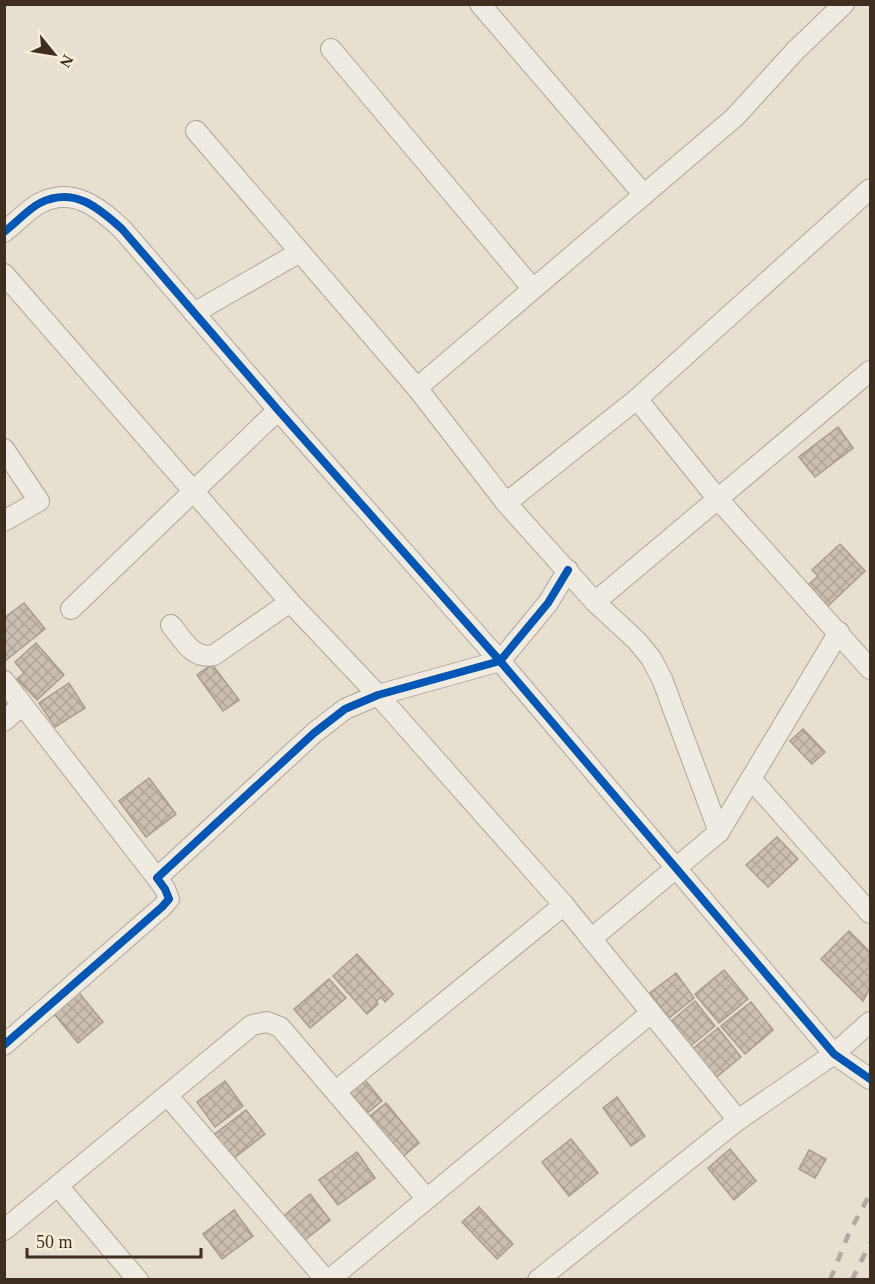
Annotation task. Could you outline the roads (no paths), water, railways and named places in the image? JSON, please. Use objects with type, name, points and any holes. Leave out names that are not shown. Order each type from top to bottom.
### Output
[{"type":"street","points":[[480,4],[644,195]]},
{"type":"street","points":[[417,388],[735,117],[796,50],[844,4]]},
{"type":"street","points":[[331,49],[532,288]]},
{"type":"street","points":[[196,131],[417,388],[506,503],[595,602],[637,641],[651,658],[719,832]]},
{"type":"street","points":[[506,503],[637,399],[870,189]]},
{"type":"street","points":[[4,232],[39,203],[56,197],[76,198],[97,207],[122,229],[278,410],[501,661],[834,1054],[870,1079]]},
{"type":"street","points":[[195,313],[300,252]]},
{"type":"street","points":[[4,274],[290,603],[378,695],[564,905],[738,1120]]},
{"type":"street","points":[[595,602],[870,371]]},
{"type":"street","points":[[637,399],[717,498],[870,669]]},
{"type":"street","points":[[71,609],[278,410]]},
{"type":"street","points":[[4,449],[39,501],[4,521]]},
{"type":"street","points":[[157,878],[314,733],[345,709],[378,695],[501,661],[548,603],[568,570]]},
{"type":"street","points":[[171,625],[195,654],[205,657],[214,655],[290,603]]},
{"type":"street","points":[[591,939],[719,832],[839,633]]},
{"type":"street","points":[[4,681],[157,878],[169,899],[4,1045]]},
{"type":"street","points":[[4,721],[22,705]]},
{"type":"street","points":[[751,779],[870,913]]},
{"type":"street","points":[[336,1091],[564,905]]},
{"type":"street","points":[[167,1095],[328,1280],[651,1013]]},
{"type":"street","points":[[4,1230],[252,1025],[267,1022],[280,1027],[427,1198]]},
{"type":"street","points":[[538,1280],[738,1120],[834,1054],[870,1022]]},
{"type":"street","points":[[58,1186],[138,1280]]},
{"type":"railway","points":[[830,1280],[849,1233],[870,1194]]},
{"type":"railway","points":[[852,1280],[870,1243]]}]
